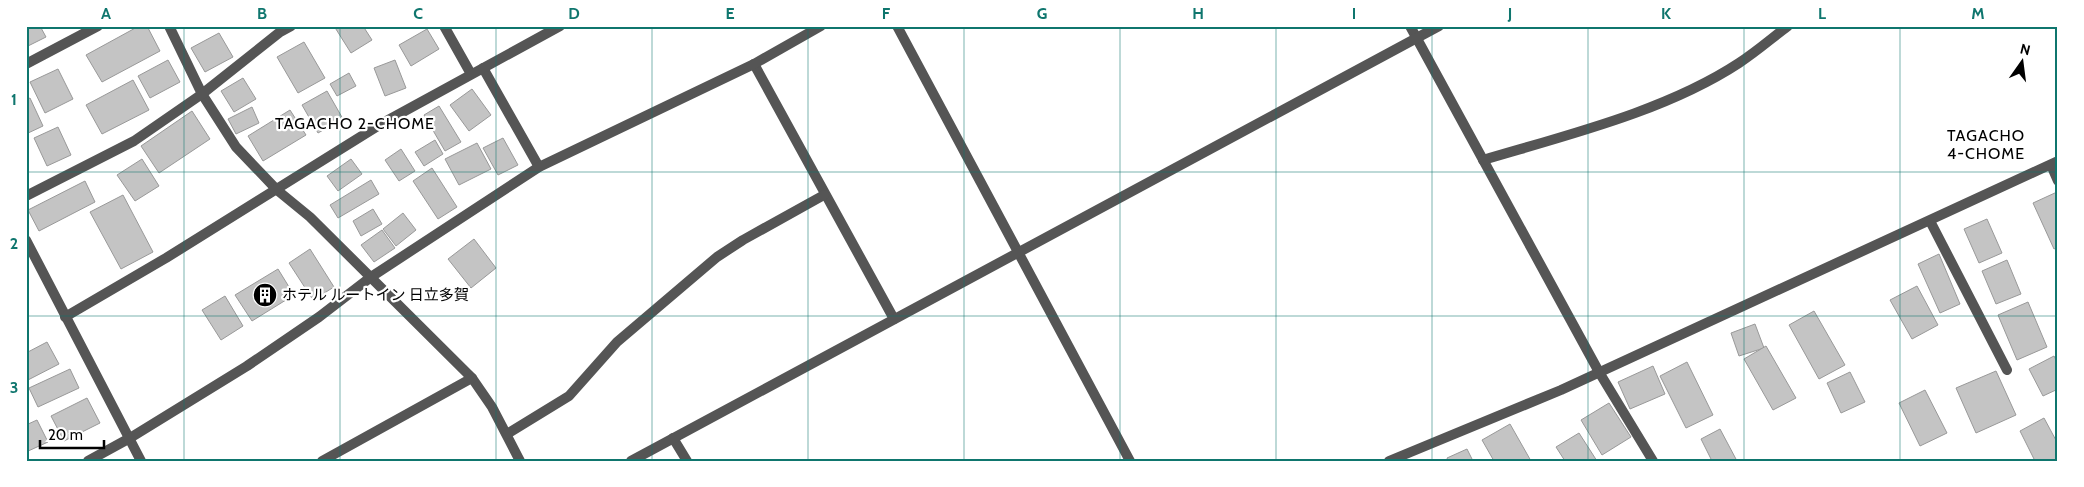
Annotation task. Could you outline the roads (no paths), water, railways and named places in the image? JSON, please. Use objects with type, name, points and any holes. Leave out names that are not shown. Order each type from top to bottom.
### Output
[{"type":"street","points":[[26,64],[98,26]]},
{"type":"street","points":[[169,26],[202,94],[236,147],[276,190],[310,217],[472,378],[507,434],[520,461]]},
{"type":"street","points":[[26,196],[134,141],[202,94],[280,32],[291,26]]},
{"type":"street","points":[[444,26],[471,74]]},
{"type":"street","points":[[65,317],[276,190],[381,124],[560,26]]},
{"type":"street","points":[[88,461],[130,438],[247,366],[320,317],[371,277],[539,167],[754,64],[822,26]]},
{"type":"street","points":[[897,26],[1130,461]]},
{"type":"street","points":[[1410,26],[1600,372],[1653,461]]},
{"type":"street","points":[[631,461],[1439,26]]},
{"type":"street","points":[[1483,160],[1596,126],[1678,96],[1739,63],[1788,26]]},
{"type":"street","points":[[754,64],[824,195],[894,319]]},
{"type":"street","points":[[483,68],[539,167]]},
{"type":"street","points":[[1389,461],[1600,372],[1930,222],[2054,163],[2058,181]]},
{"type":"street","points":[[507,434],[569,396],[618,342],[717,257],[743,240],[824,195]]},
{"type":"street","points":[[1930,222],[2007,370]]},
{"type":"street","points":[[26,240],[141,461]]},
{"type":"street","points":[[322,461],[472,378]]},
{"type":"street","points":[[673,438],[687,461]]},
{"type":"place","name":"ホテル ルートイン 日立多賀","points":[[265,295]]},
{"type":"district","name":"TAGACHO 2-CHOME","points":[[355,123]]},
{"type":"district","name":"TAGACHO 4-CHOME","points":[[1986,144]]}]
